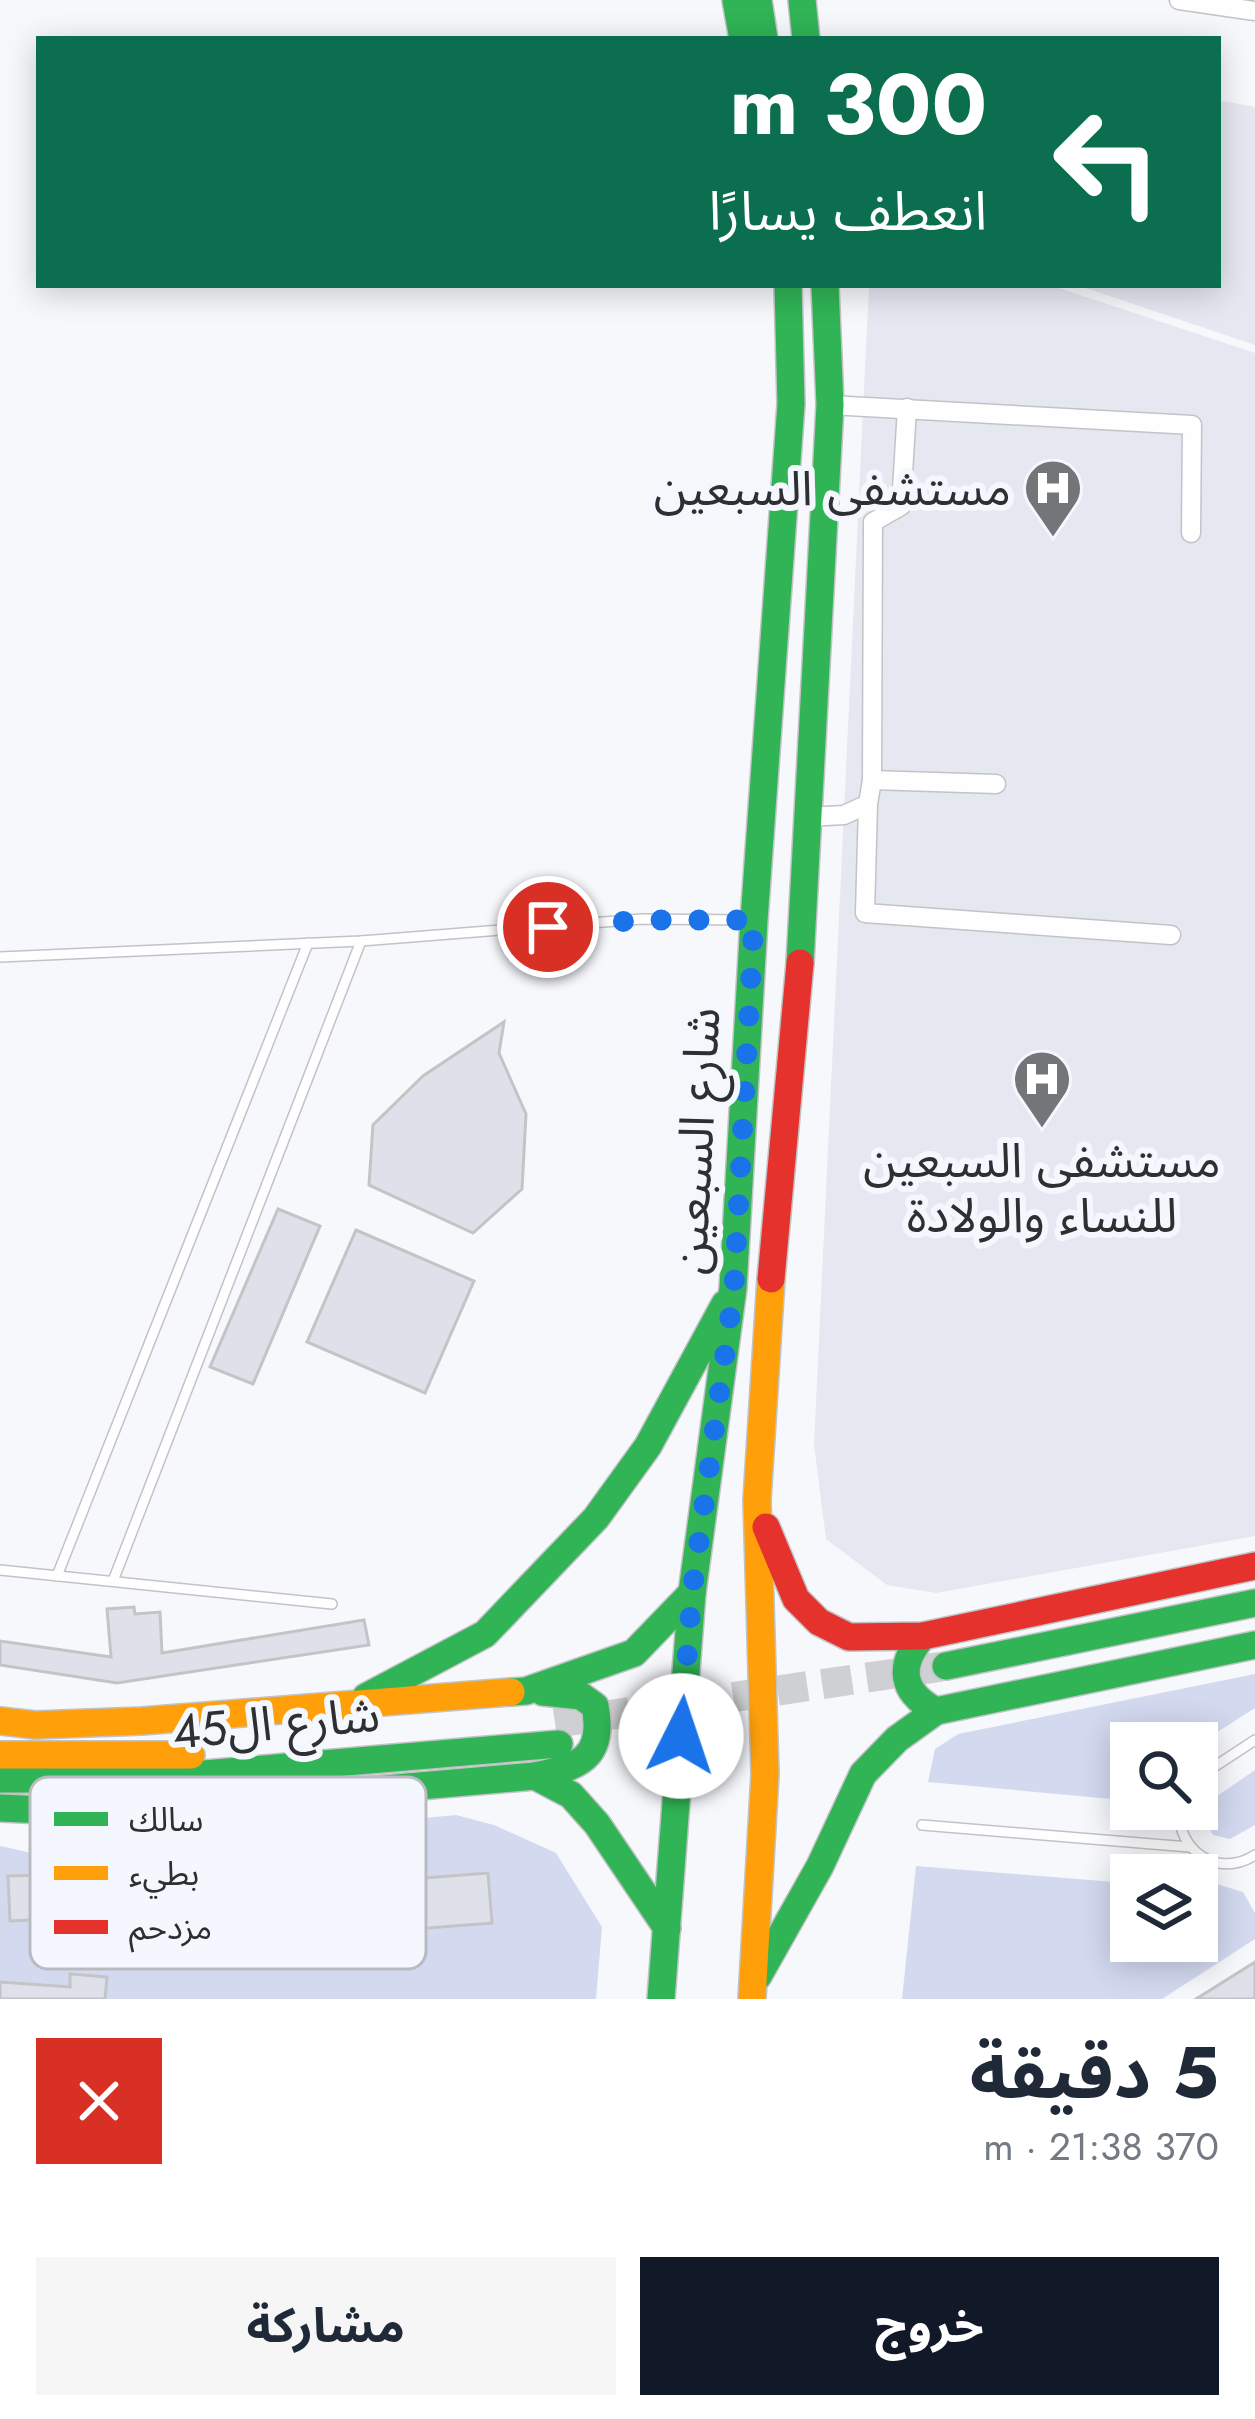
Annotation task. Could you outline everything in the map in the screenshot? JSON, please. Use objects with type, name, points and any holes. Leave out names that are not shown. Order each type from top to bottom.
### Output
[{"type":"main road","points":[[736,0],[742,36]]},
{"type":"main road","points":[[758,0],[764,36]]},
{"type":"main road","points":[[778,0],[784,36]]},
{"type":"main road","points":[[802,0],[806,36]]},
{"type":"main road","name":"شارع السبعين","points":[[661,1999],[692,1593],[734,1288],[790,404],[788,288]]},
{"type":"main road","name":"شارع السبعين","points":[[752,1993],[765,1774],[758,1499],[770,1287],[803,920],[830,405],[825,288]]},
{"type":"main road","points":[[344,1706],[390,1687],[484,1634],[596,1518],[648,1446],[734,1288]]},
{"type":"main road","points":[[758,1499],[778,1563],[796,1599],[819,1622],[849,1637],[923,1636],[1255,1566]]},
{"type":"main road","points":[[526,1691],[634,1653],[692,1593]]},
{"type":"main road","points":[[923,1636],[909,1649],[903,1668],[906,1687],[918,1703],[944,1688],[1255,1603]]},
{"type":"main road","points":[[752,1993],[863,1774],[944,1688],[1255,1619]]},
{"type":"main road","points":[[944,1688],[1255,1645]]},
{"type":"main road","points":[[0,1721],[99,1723],[526,1691],[580,1696],[595,1706],[600,1724],[597,1744],[586,1760],[569,1770],[426,1785]]},
{"type":"main road","name":"شارع ال45","points":[[0,1755],[154,1758],[557,1733],[179,1777]]},
{"type":"main road","points":[[535,1776],[571,1795],[584,1809],[667,1928]]},
{"type":"main road","name":"شارع ال45","points":[[0,1779],[30,1779]]},
{"type":"main road","points":[[0,1808],[30,1809]]},
{"type":"street","points":[[1179,0],[1255,11]]},
{"type":"street","points":[[830,405],[1192,425],[1191,533]]},
{"type":"street","points":[[907,408],[902,506],[873,522],[872,780],[865,913],[1171,935]]},
{"type":"street","points":[[872,780],[996,784]]},
{"type":"street","points":[[808,817],[844,815],[868,804]]},
{"type":"lane","points":[[0,957],[361,941],[642,920],[754,920]]},
{"type":"lane","points":[[112,1581],[361,941]]},
{"type":"lane","points":[[57,1576],[308,943]]},
{"type":"lane","points":[[0,1570],[332,1604]]},
{"type":"lane","points":[[1218,1764],[1255,1740]]},
{"type":"lane","points":[[922,1825],[1189,1847]]},
{"type":"lane","points":[[1181,1830],[1189,1847],[1209,1861],[1234,1864],[1255,1855]]},
{"type":"shaded area","points":[[1221,101],[1255,107],[1255,345],[1086,288],[1221,288]]},
{"type":"shaded area","name":"مستشفى السبعين للنساء والولادة","points":[[869,288],[1059,288],[1255,353],[1255,1536],[936,1593],[887,1585],[826,1539],[814,1444]]},
{"type":"shaded area","points":[[1255,1674],[1255,1708],[1218,1732],[1218,1722],[1110,1722],[1110,1799],[928,1782],[935,1749],[958,1734]]},
{"type":"shaded area","points":[[1255,1770],[1255,1825],[1230,1839],[1213,1835],[1210,1830],[1218,1830],[1218,1795]]},
{"type":"shaded area","points":[[456,1815],[494,1825],[556,1853],[602,1927],[596,1999],[0,1999],[0,1846],[30,1853],[30,1969],[426,1969],[426,1818]]},
{"type":"shaded area","points":[[916,1866],[1110,1882],[1110,1962],[1218,1962],[1218,1884],[1243,1892],[1255,1913],[1255,1939],[1162,1999],[902,1999]]},
{"type":"building","points":[[504,1022],[499,1053],[526,1114],[522,1189],[473,1233],[369,1185],[373,1125],[423,1076]]},
{"type":"building","points":[[278,1209],[320,1226],[253,1384],[210,1367]]},
{"type":"building","points":[[356,1230],[474,1281],[425,1393],[307,1342]]},
{"type":"building","points":[[134,1607],[135,1614],[160,1612],[162,1653],[364,1620],[369,1645],[117,1683],[0,1665],[0,1641],[111,1657],[107,1609]]},
{"type":"building","points":[[488,1873],[492,1923],[426,1928],[426,1878]]},
{"type":"building","points":[[30,1875],[30,1920],[10,1921],[8,1876]]},
{"type":"building","points":[[1255,1962],[1255,1999],[1196,1999]]},
{"type":"building","points":[[70,1974],[107,1977],[105,1999],[0,1999],[0,1982],[70,1987]]},
{"type":"tunnel","points":[[555,1723],[946,1666]]},
{"type":"traffic: fast","points":[[736,0],[742,36]]},
{"type":"traffic: fast","points":[[758,0],[764,36]]},
{"type":"traffic: fast","points":[[802,0],[806,36]]},
{"type":"traffic: fast","points":[[661,1999],[692,1593],[733,1288],[791,404],[788,288]]},
{"type":"traffic: fast","points":[[800,963],[830,405],[825,288]]},
{"type":"traffic: fast","points":[[366,1697],[485,1634],[596,1518],[648,1446],[725,1304]]},
{"type":"traffic: fast","points":[[511,1692],[634,1653],[692,1593]]},
{"type":"traffic: fast","points":[[946,1666],[1255,1603]]},
{"type":"traffic: fast","points":[[923,1636],[909,1658],[907,1678],[916,1695],[936,1711]]},
{"type":"traffic: fast","points":[[758,1976],[820,1866],[863,1774],[897,1739],[936,1711],[1255,1645]]},
{"type":"traffic: fast","points":[[535,1776],[586,1757],[596,1737],[595,1706],[581,1696],[543,1692]]},
{"type":"traffic: fast","points":[[169,1777],[559,1744]]},
{"type":"traffic: fast","points":[[426,1785],[535,1776],[571,1795],[597,1824],[667,1928]]},
{"type":"traffic: fast","points":[[0,1779],[30,1779]]},
{"type":"traffic: fast","points":[[0,1808],[30,1809]]},
{"type":"traffic: slow","points":[[752,1999],[765,1774],[757,1500],[771,1279]]},
{"type":"traffic: slow","points":[[0,1721],[35,1725],[142,1721],[511,1692]]},
{"type":"traffic: slow","points":[[0,1755],[191,1755]]},
{"type":"traffic: jam","points":[[771,1279],[800,963]]},
{"type":"traffic: jam","points":[[766,1527],[796,1599],[819,1622],[849,1637],[923,1636],[1255,1566]]},
{"type":"place","name":"مستشفى السبعين","points":[[1053,539]]},
{"type":"place","name":"مستشفى السبعين للنساء والولادة","points":[[1042,1130]]},
{"type":"route","points":[[548,927],[642,920],[754,920],[734,1288],[692,1593],[681,1736]]}]
